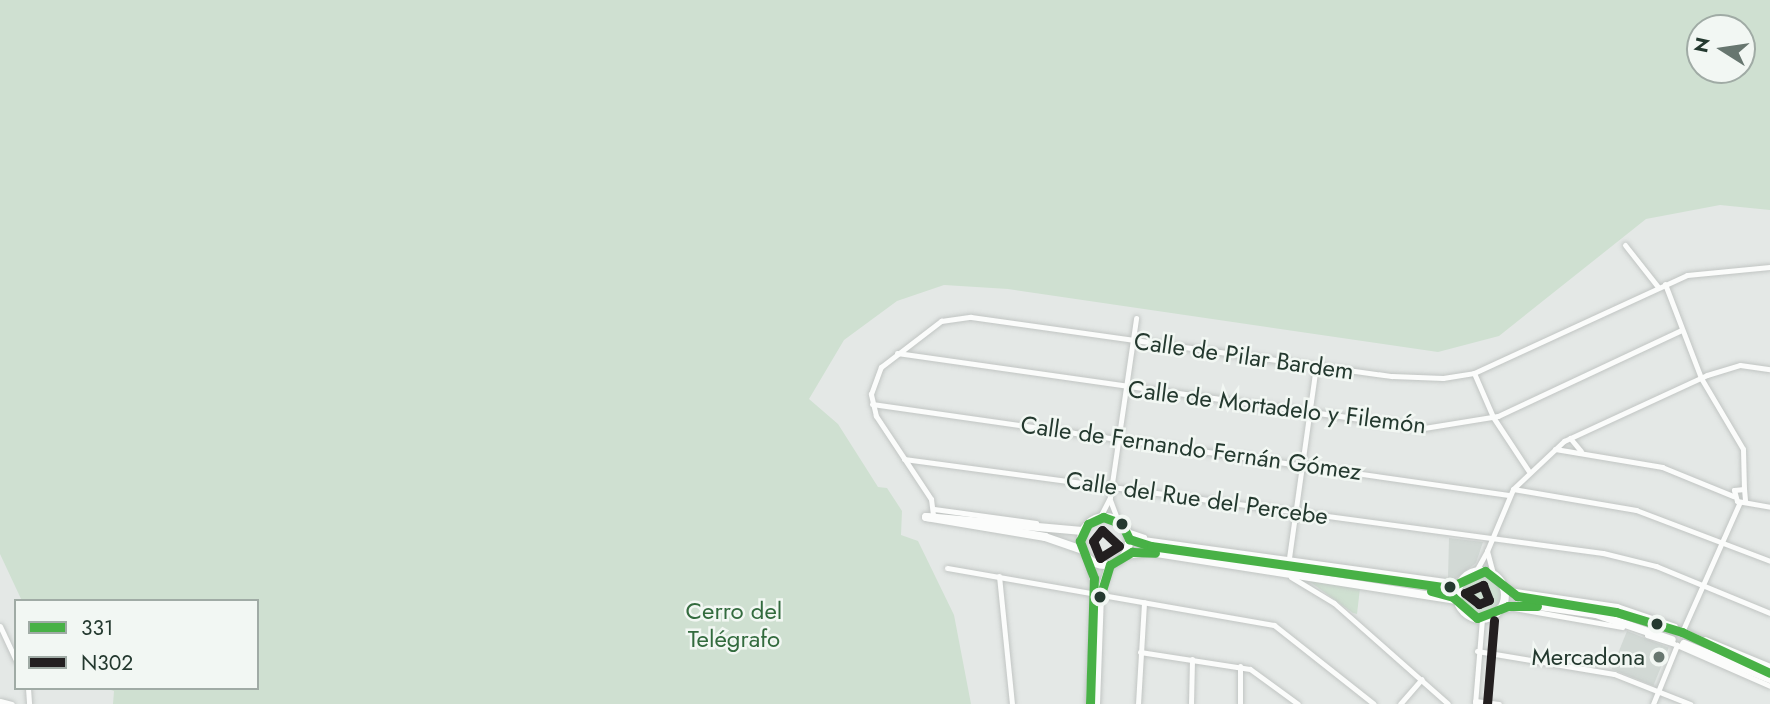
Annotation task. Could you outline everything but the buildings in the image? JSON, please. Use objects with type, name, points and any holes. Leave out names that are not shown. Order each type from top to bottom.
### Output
[{"type":"street","points":[[1625,245],[1658,287]]},
{"type":"street","name":"Calle de Pilar Bardem","points":[[872,404],[877,372],[930,326],[960,318],[1414,379],[1474,373],[1665,284],[1713,269],[1770,267]]},
{"type":"street","points":[[1653,704],[1745,477],[1739,440],[1701,378],[1665,284]]},
{"type":"street","points":[[934,512],[1064,534],[1082,531],[1100,517],[1110,497],[1136,318]]},
{"type":"street","name":"Calle de Mortadelo y Filemón","points":[[897,353],[1125,389],[1424,428],[1493,417],[1682,330]]},
{"type":"street","points":[[1128,535],[1438,587],[1460,585],[1476,571],[1487,551],[1511,492],[1528,470],[1552,450],[1567,440],[1701,378],[1740,365],[1770,369]]},
{"type":"street","points":[[1289,562],[1316,366]]},
{"type":"street","points":[[1474,373],[1493,417],[1528,470]]},
{"type":"street","points":[[872,404],[934,512]]},
{"type":"street","name":"Calle de Fernando Fernán Gómez","points":[[872,404],[1636,510],[1721,540],[1770,561]]},
{"type":"street","points":[[1567,440],[1572,451]]},
{"type":"street","points":[[1567,440],[1581,451]]},
{"type":"street","points":[[1552,450],[1581,451],[1662,467],[1718,486],[1739,488]]},
{"type":"street","name":"Calle del Rue del Percebe","points":[[904,459],[1296,511],[1490,540],[1603,553],[1702,585],[1770,613]]},
{"type":"street","points":[[1718,486],[1738,499],[1770,507]]},
{"type":"street","points":[[1738,499],[1739,488]]},
{"type":"street","points":[[1110,497],[1118,521],[1128,535],[1125,555]]},
{"type":"street","points":[[934,512],[926,519],[1045,537],[1082,550]]},
{"type":"street","points":[[1100,517],[1118,521]]},
{"type":"street","points":[[1082,531],[1082,550],[1089,560],[1097,593],[1096,704]]},
{"type":"street","points":[[1487,551],[1493,574],[1507,590],[1616,612],[1770,673]]},
{"type":"street","points":[[1090,704],[1097,593],[1110,565],[1125,555],[1150,552],[1275,569],[1458,600]]},
{"type":"street","points":[[1089,560],[1110,565]]},
{"type":"street","points":[[947,568],[1274,625],[1374,704]]},
{"type":"street","points":[[1275,569],[1327,597],[1448,704]]},
{"type":"street","points":[[1476,571],[1493,574]]},
{"type":"street","points":[[999,576],[1012,704]]},
{"type":"street","points":[[1460,585],[1458,600],[1469,615],[1482,619],[1504,608],[1596,614],[1770,666]]},
{"type":"street","points":[[1504,608],[1507,590]]},
{"type":"street","points":[[1138,704],[1144,603]]},
{"type":"street","points":[[1482,619],[1477,651],[1475,703],[1499,704]]},
{"type":"street","points":[[0,626],[14,657]]},
{"type":"street","points":[[1679,638],[1770,679]]},
{"type":"street","points":[[1679,638],[1770,686]]},
{"type":"street","points":[[1477,651],[1582,667],[1690,704]]},
{"type":"street","points":[[1140,652],[1240,666],[1298,704]]},
{"type":"street","points":[[1191,704],[1192,659]]},
{"type":"street","points":[[1240,666],[1240,704]]},
{"type":"street","points":[[1400,704],[1422,679]]},
{"type":"street","points":[[1289,696],[1289,704]]},
{"type":"street","points":[[0,701],[12,704]]},
{"type":"shaded area","points":[[1449,538],[1483,542],[1476,563],[1455,579],[1448,578]]},
{"type":"shaded area","points":[[1627,631],[1669,648],[1653,686],[1612,669]]},
{"type":"green space","name":"Cerro del Telégrafo","points":[[0,0],[1770,0],[1770,210],[1720,205],[1646,219],[1499,336],[1438,352],[1008,289],[944,285],[897,301],[844,340],[809,399],[838,424],[878,487],[887,488],[902,511],[901,535],[918,541],[954,615],[971,704],[113,704],[114,691],[111,690],[259,690],[259,599],[21,599],[0,554]]},
{"type":"green space","points":[[1482,576],[1495,582],[1501,595],[1495,608],[1482,614],[1469,608],[1463,595],[1469,582]]},
{"type":"green space","points":[[1309,581],[1360,588],[1357,614],[1353,613]]},
{"type":"transit line","name":"331","points":[[1090,704],[1094,578],[1080,541],[1088,524],[1103,517],[1122,524],[1129,539],[1151,546],[1448,588],[1485,571],[1517,596],[1616,612],[1682,632],[1770,673]]},
{"type":"transit line","name":"N302","points":[[1102,530],[1119,546],[1100,558],[1093,541],[1102,530]]},
{"type":"transit line","name":"331","points":[[1100,597],[1110,565],[1132,552],[1155,553]]},
{"type":"transit line","name":"N302","points":[[1483,585],[1489,600],[1479,604],[1465,593],[1483,585]]},
{"type":"transit line","name":"331","points":[[1431,591],[1453,597],[1477,618],[1508,606],[1537,606]]},
{"type":"transit line","name":"N302","points":[[1487,704],[1494,620]]},
{"type":"place","name":"Mercadona","points":[[1659,657]]}]
